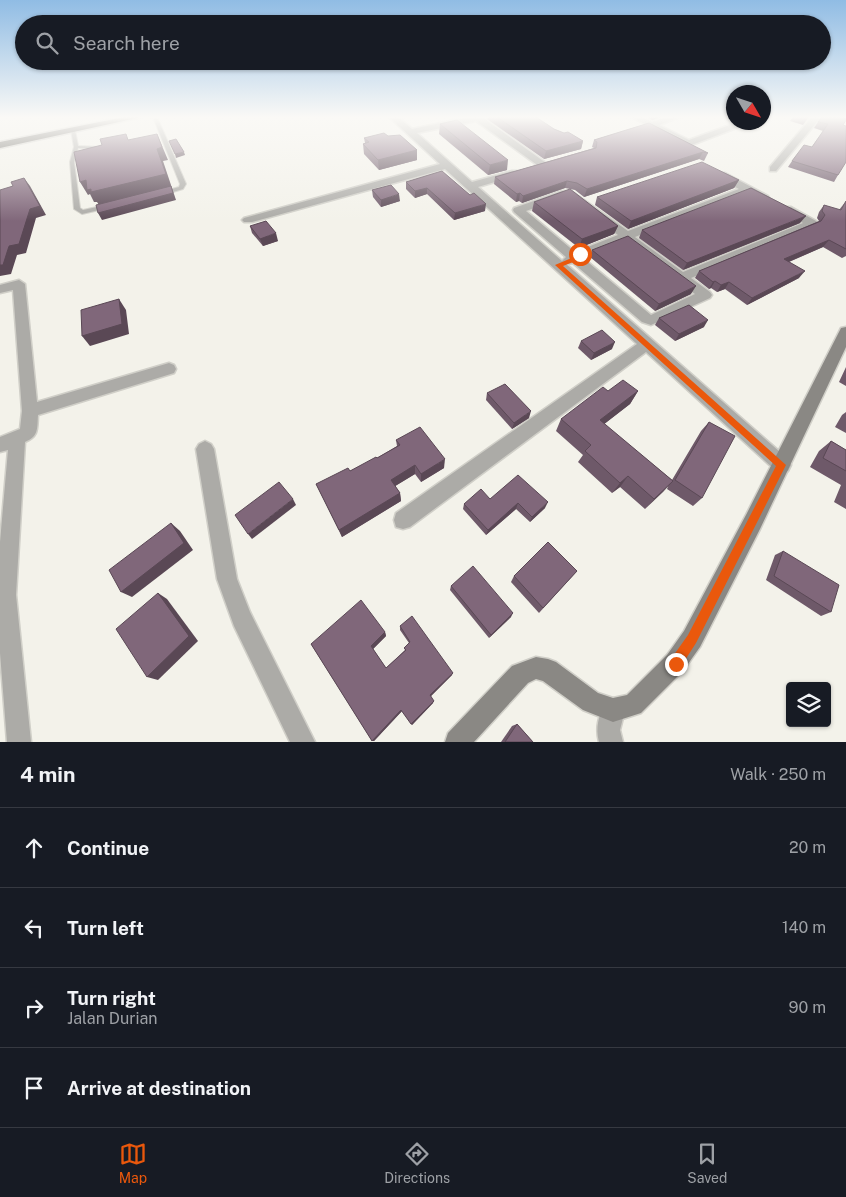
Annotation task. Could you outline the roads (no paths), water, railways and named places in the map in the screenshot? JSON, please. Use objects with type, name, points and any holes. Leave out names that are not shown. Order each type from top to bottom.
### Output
[{"type":"street","points":[[432,152],[782,465]]},
{"type":"street","points":[[471,186],[539,166],[521,152]]},
{"type":"street","points":[[773,169],[788,152]]},
{"type":"street","points":[[248,220],[447,165]]},
{"type":"street","points":[[682,277],[812,223],[810,220],[750,191],[713,170]]},
{"type":"street","points":[[558,265],[576,258],[585,259],[629,237],[750,191]]},
{"type":"street","points":[[566,193],[571,194],[587,201],[629,237],[706,295],[650,320],[518,209],[566,193]]},
{"type":"street","points":[[0,289],[19,284],[30,411],[28,434],[9,441],[3,597],[19,742]]},
{"type":"street","points":[[457,742],[520,674],[536,668],[548,670],[591,702],[613,710],[633,706],[676,664],[692,639],[782,465],[846,332]]},
{"type":"street","points":[[403,520],[647,344]]},
{"type":"street","points":[[30,411],[169,369]]},
{"type":"street","points":[[205,449],[227,579],[242,618],[303,742]]},
{"type":"street","points":[[611,742],[608,730],[613,710]]},
{"type":"lane","points":[[75,152],[72,162],[78,209],[82,212],[87,212],[114,205]]},
{"type":"lane","points":[[159,194],[181,188],[183,184],[167,152]]}]
